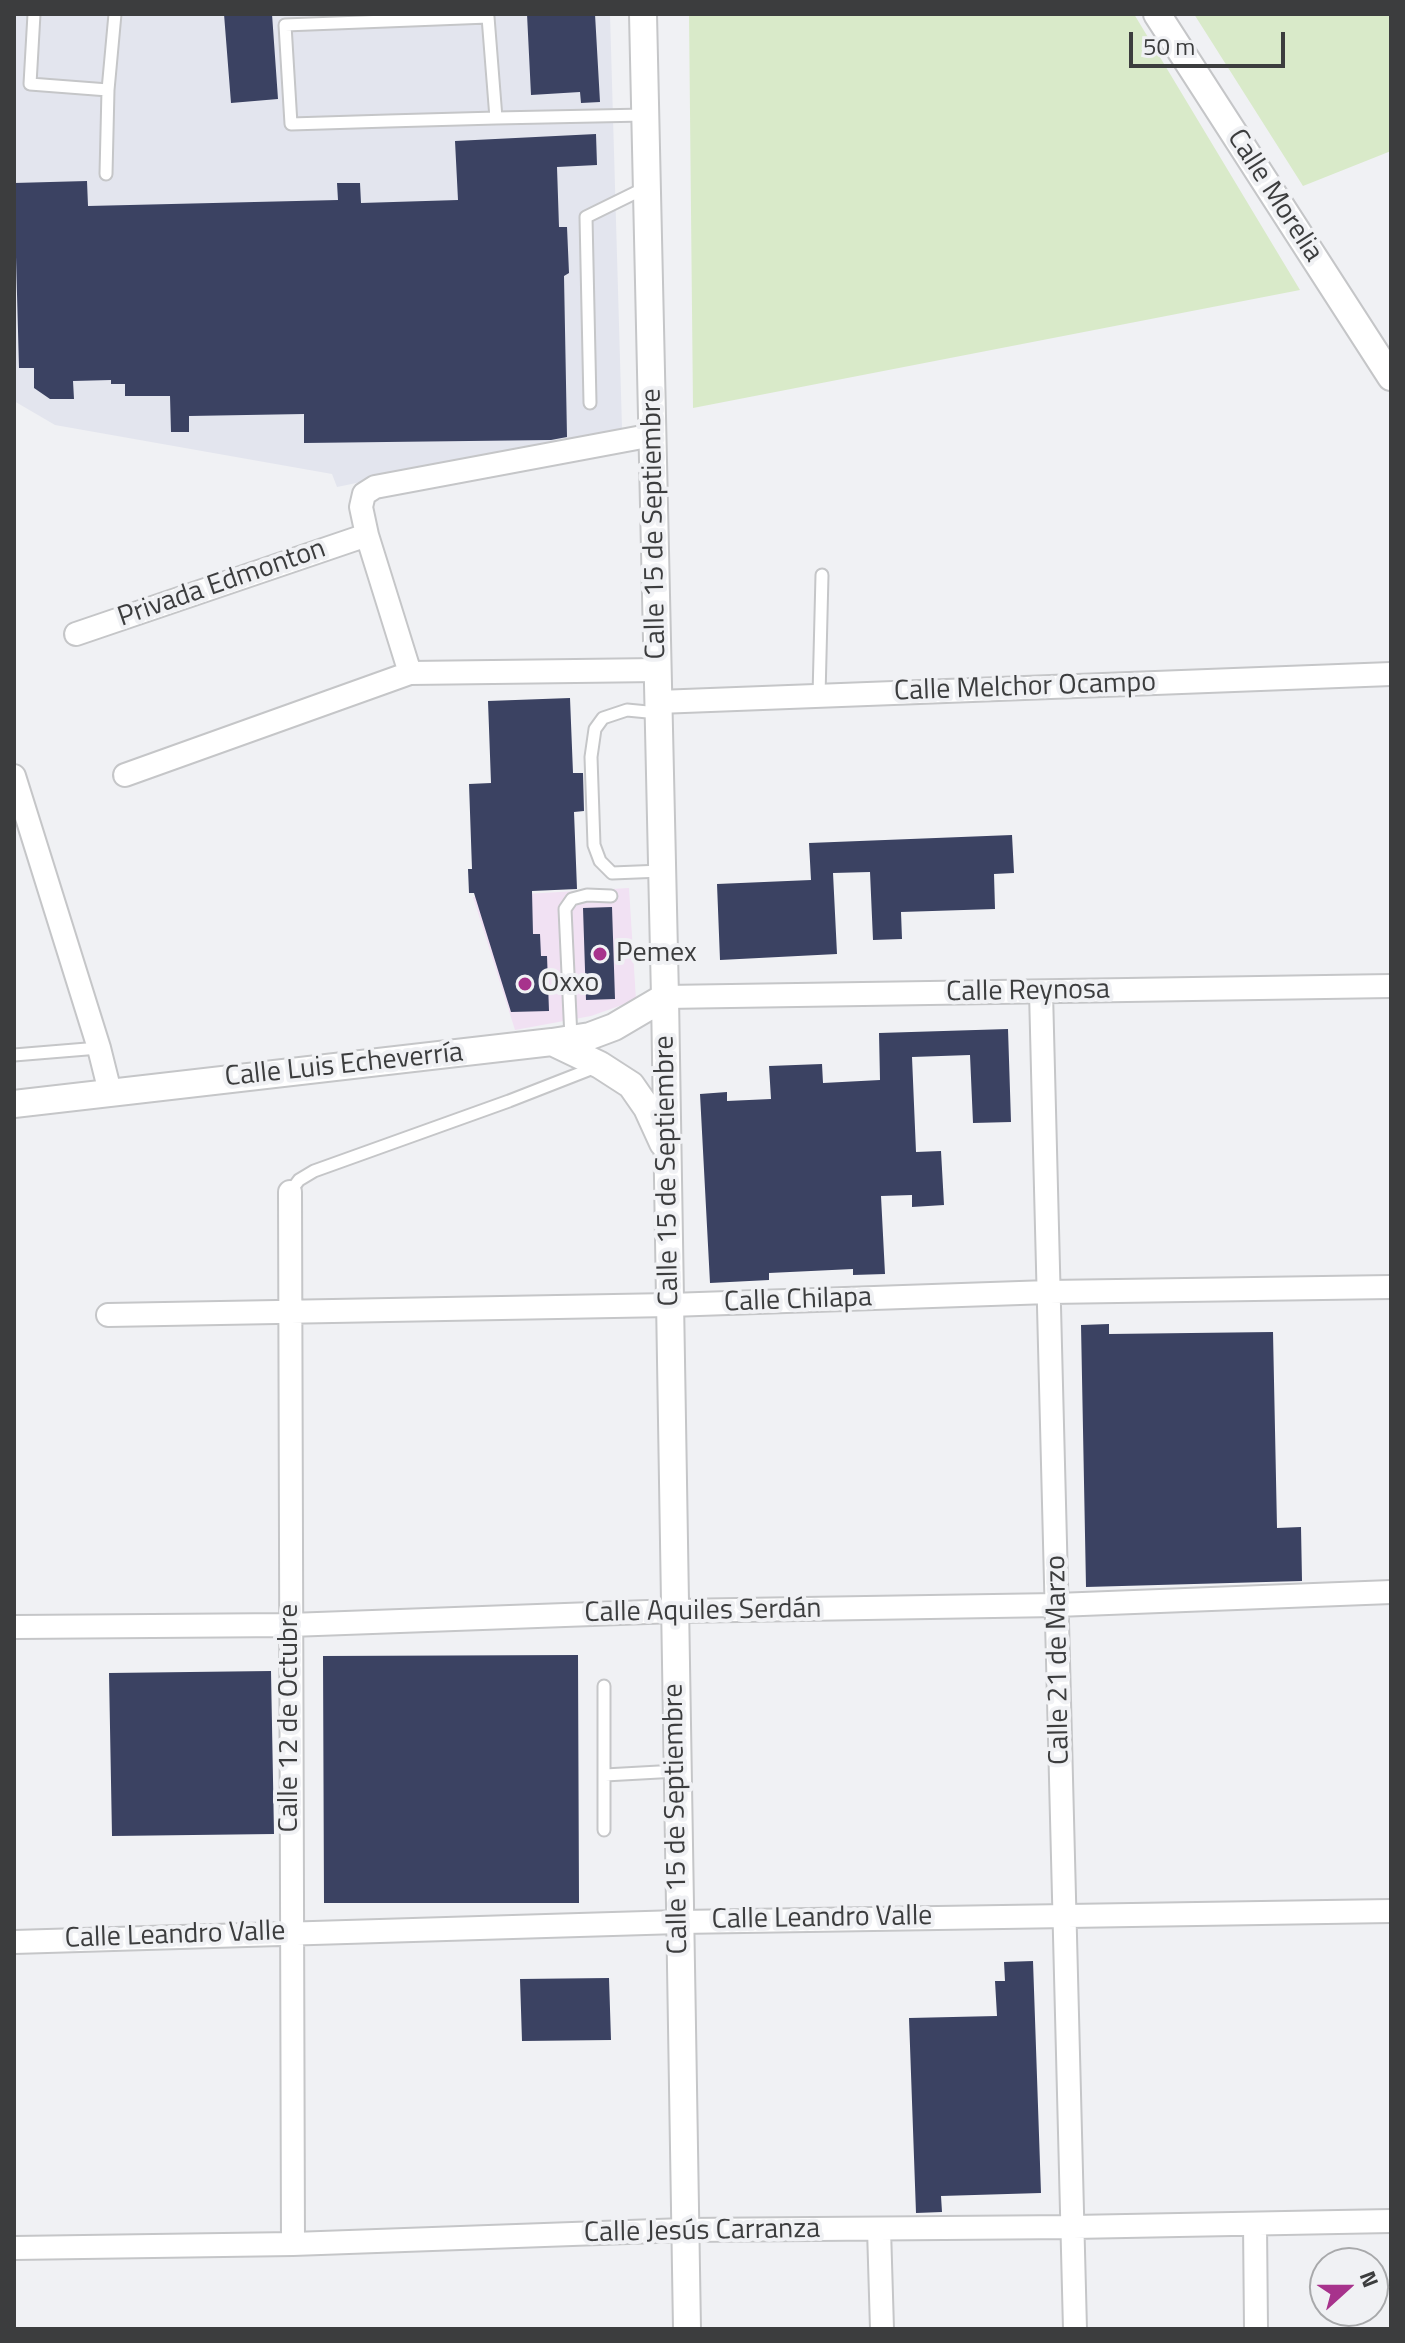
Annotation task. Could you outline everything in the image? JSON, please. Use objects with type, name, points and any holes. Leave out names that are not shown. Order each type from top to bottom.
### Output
[{"type":"street","name":"Calle 15 de Septiembre","points":[[643,14],[668,1153],[687,2329]]},
{"type":"street","name":"Calle Morelia","points":[[1157,14],[1391,377]]},
{"type":"street","points":[[410,673],[367,535],[361,507],[364,494],[375,487],[653,435]]},
{"type":"street","name":"Privada Edmonton","points":[[76,634],[367,535]]},
{"type":"street","points":[[125,775],[410,673],[658,670]]},
{"type":"street","name":"Calle Melchor Ocampo","points":[[658,708],[819,696],[1391,674]]},
{"type":"street","points":[[14,776],[110,1092]]},
{"type":"street","name":"Calle Reynosa","points":[[665,997],[1391,986]]},
{"type":"street","name":"Calle 21 de Marzo","points":[[1041,992],[1075,2329]]},
{"type":"street","name":"Calle Luis Echeverría","points":[[14,1104],[562,1041],[614,1027],[665,997]]},
{"type":"street","points":[[562,1041],[631,1085],[647,1108],[668,1153]]},
{"type":"street","name":"Calle 12 de Octubre","points":[[290,1192],[293,2244]]},
{"type":"street","name":"Calle Chilapa","points":[[108,1315],[670,1305],[1049,1292],[1391,1287]]},
{"type":"street","name":"Calle Aquiles Serdán","points":[[14,1627],[290,1625],[675,1611],[1057,1605],[1391,1592]]},
{"type":"street","name":"Calle Leandro Valle","points":[[14,1942],[679,1922],[1391,1911]]},
{"type":"street","name":"Calle Jesús Carranza","points":[[14,2248],[293,2244],[684,2230],[1391,2221]]},
{"type":"street","points":[[1255,2224],[1256,2329]]},
{"type":"street","points":[[879,2229],[882,2329]]},
{"type":"lane","points":[[34,14],[30,84],[108,90]]},
{"type":"lane","points":[[106,174],[108,90],[115,14]]},
{"type":"lane","points":[[496,118],[488,17],[285,25],[291,124],[646,114]]},
{"type":"lane","points":[[590,403],[586,217],[647,187]]},
{"type":"lane","points":[[819,696],[822,575]]},
{"type":"lane","points":[[658,708],[627,710],[603,718],[595,729],[591,757],[594,845],[600,861],[612,873],[662,871]]},
{"type":"lane","points":[[562,1041],[565,909],[572,899],[587,895],[611,896]]},
{"type":"lane","points":[[15,1051],[99,1048]]},
{"type":"lane","points":[[290,1192],[299,1180],[314,1171],[600,1065]]},
{"type":"lane","points":[[604,1686],[604,1830]]},
{"type":"lane","points":[[605,1775],[677,1771]]},
{"type":"shaded area","points":[[14,14],[610,14],[622,428],[337,487],[332,474],[55,425],[14,401]]},
{"type":"shaded area","points":[[629,888],[636,1000],[591,1016],[515,1030],[473,897]]},
{"type":"green space","points":[[689,14],[1134,14],[1300,290],[693,408]]},
{"type":"green space","points":[[1194,14],[1391,14],[1391,151],[1303,186]]},
{"type":"building","points":[[224,14],[272,14],[278,99],[231,103]]},
{"type":"building","points":[[527,14],[595,14],[600,102],[581,103],[580,92],[531,95]]},
{"type":"building","points":[[596,134],[597,165],[557,167],[559,227],[567,227],[569,273],[564,276],[567,437],[551,440],[304,443],[304,414],[189,416],[189,432],[171,432],[170,396],[125,396],[125,384],[111,384],[111,380],[73,381],[74,399],[50,399],[34,388],[34,368],[19,368],[14,183],[87,181],[88,206],[338,200],[337,183],[360,183],[361,203],[458,200],[455,141]]},
{"type":"building","points":[[570,698],[573,773],[583,773],[584,811],[574,812],[577,889],[532,891],[533,934],[540,934],[541,956],[547,956],[549,1011],[511,1012],[474,893],[469,893],[468,869],[472,869],[469,784],[491,783],[488,701]]},
{"type":"building","points":[[1012,835],[1014,873],[994,874],[995,909],[901,912],[902,939],[873,940],[870,872],[833,873],[837,954],[720,960],[717,884],[811,880],[809,843]]},
{"type":"building","points":[[612,907],[615,999],[586,1000],[583,908]]},
{"type":"building","points":[[1008,1029],[1011,1122],[973,1123],[970,1055],[912,1057],[916,1152],[941,1151],[944,1205],[912,1207],[912,1195],[881,1196],[885,1274],[853,1275],[853,1269],[769,1273],[769,1280],[710,1283],[700,1094],[727,1092],[727,1101],[771,1099],[769,1066],[822,1064],[823,1083],[880,1080],[879,1033]]},
{"type":"building","points":[[1109,1324],[1109,1334],[1273,1332],[1277,1528],[1301,1527],[1302,1581],[1086,1587],[1081,1325]]},
{"type":"building","points":[[578,1655],[579,1903],[324,1903],[323,1656]]},
{"type":"building","points":[[271,1671],[274,1834],[112,1836],[109,1673]]},
{"type":"building","points":[[1033,1961],[1041,2193],[941,2196],[942,2212],[916,2213],[909,2018],[997,2016],[995,1981],[1005,1981],[1004,1962]]},
{"type":"building","points":[[609,1978],[611,2040],[522,2041],[520,1979]]},
{"type":"place","name":"Pemex","points":[[600,954]]},
{"type":"place","name":"Oxxo","points":[[525,984]]}]
